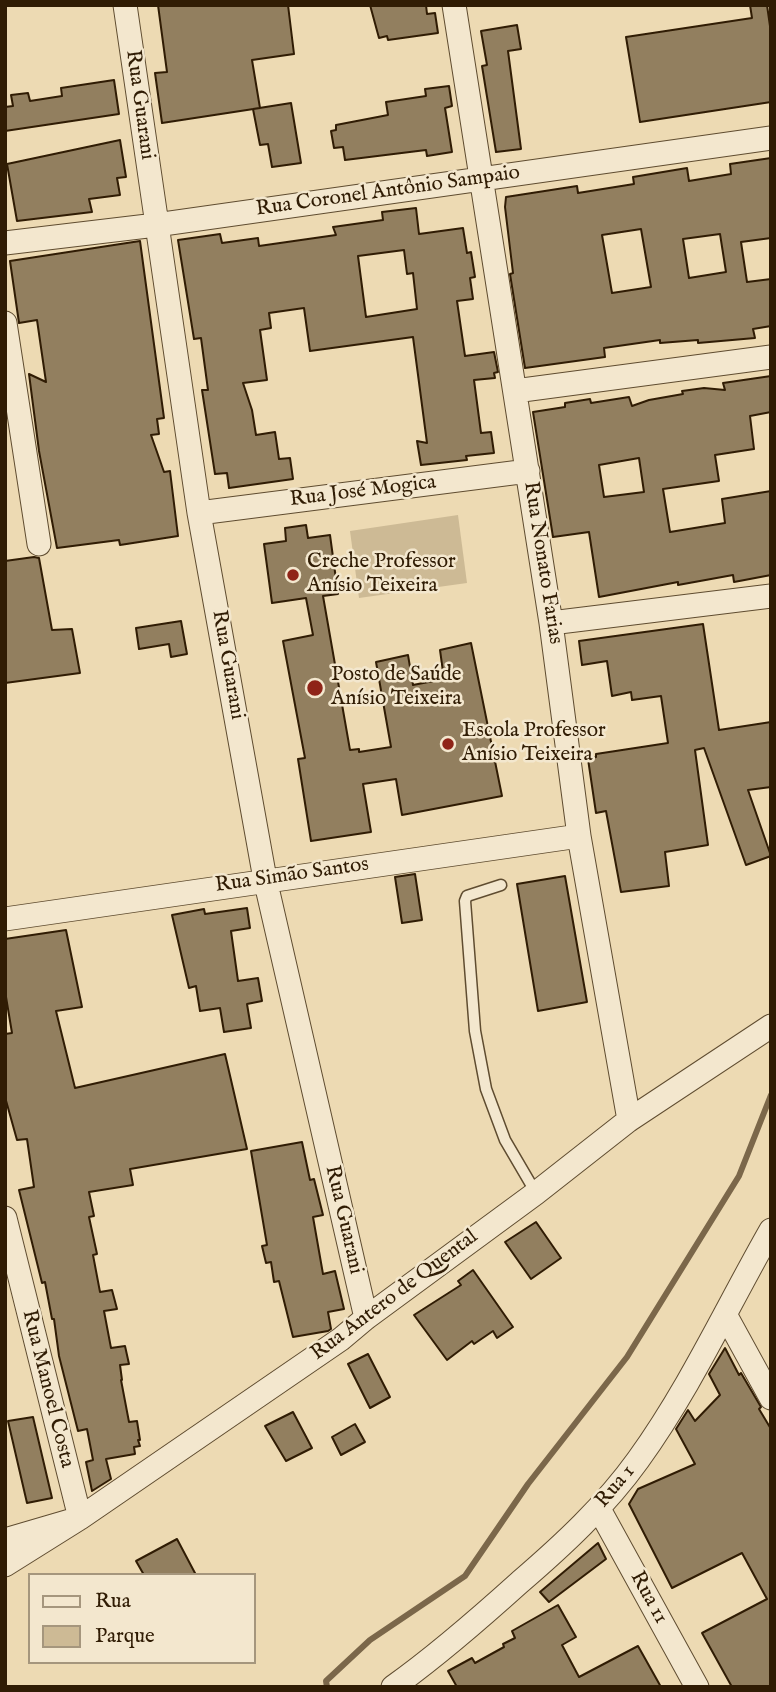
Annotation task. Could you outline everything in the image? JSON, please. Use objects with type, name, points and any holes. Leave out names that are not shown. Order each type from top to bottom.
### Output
[{"type":"street","name":"Rua Guarani","points":[[125,5],[199,513],[265,879],[366,1318]]},
{"type":"street","name":"Rua Nonato Farias","points":[[454,5],[551,623],[579,836],[629,1120]]},
{"type":"street","name":"Rua Coronel Antônio Sampaio","points":[[5,243],[156,225],[771,138]]},
{"type":"street","points":[[5,323],[39,544]]},
{"type":"street","points":[[515,391],[771,357]]},
{"type":"street","name":"Rua José Mogica","points":[[199,513],[528,471]]},
{"type":"street","points":[[551,623],[771,596]]},
{"type":"street","name":"Rua Simão Santos","points":[[5,919],[265,879],[579,836]]},
{"type":"street","name":"Rua Antero de Quental","points":[[5,1540],[80,1518],[341,1339],[629,1120],[771,1026]]},
{"type":"street","name":"Rua Manoel Costa","points":[[5,1219],[80,1518]]},
{"type":"street","name":"Rua 1","points":[[393,1687],[438,1655],[599,1509],[638,1460],[726,1316],[771,1230]]},
{"type":"street","points":[[726,1316],[771,1398]]},
{"type":"street","name":"Rua 11","points":[[599,1509],[697,1687]]},
{"type":"street","points":[[5,1565],[80,1518]]},
{"type":"lane","points":[[501,885],[467,896],[465,901],[475,1031],[486,1089],[494,1114],[505,1140],[536,1193]]},
{"type":"green space","points":[[458,515],[467,583],[359,598],[350,531]]},
{"type":"building","points":[[158,5],[288,5],[294,54],[252,60],[260,108],[162,123],[155,73],[167,72]]},
{"type":"building","points":[[370,5],[426,5],[427,14],[435,13],[438,33],[388,40],[387,36],[379,38]]},
{"type":"building","points":[[750,5],[767,5],[771,33],[771,102],[640,122],[626,37],[752,18]]},
{"type":"building","points":[[517,25],[521,49],[508,51],[521,149],[496,152],[482,66],[487,65],[481,31]]},
{"type":"building","points":[[114,80],[119,114],[5,131],[5,107],[13,106],[11,95],[28,93],[30,101],[62,96],[61,88]]},
{"type":"building","points":[[449,86],[452,106],[445,108],[452,152],[427,156],[426,150],[345,160],[343,147],[334,148],[331,131],[336,130],[336,125],[388,115],[386,102],[426,96],[425,89]]},
{"type":"building","points":[[291,103],[301,163],[272,167],[268,144],[260,145],[253,109]]},
{"type":"building","points":[[120,140],[126,177],[117,178],[120,195],[89,199],[92,212],[17,221],[7,164]]},
{"type":"building","points":[[771,158],[771,238],[741,242],[747,282],[771,279],[771,326],[753,329],[755,338],[698,343],[698,340],[660,343],[660,340],[604,348],[605,357],[525,368],[510,274],[513,273],[506,197],[577,186],[578,193],[634,184],[633,177],[687,168],[689,181],[731,174],[730,164]],"holes":[[[641,229],[651,287],[612,293],[602,235]],[[720,234],[726,272],[689,278],[683,239]]]},
{"type":"building","points":[[416,208],[419,234],[463,228],[475,277],[470,278],[473,299],[457,301],[465,356],[494,352],[498,372],[494,373],[495,378],[474,380],[481,433],[491,432],[494,453],[466,456],[467,460],[421,465],[417,441],[427,443],[413,337],[310,351],[304,308],[269,313],[271,328],[260,330],[267,380],[243,383],[252,410],[256,435],[275,432],[279,459],[290,458],[293,479],[229,488],[227,473],[215,474],[202,390],[208,390],[201,338],[194,339],[178,240],[220,234],[222,243],[258,238],[259,246],[336,235],[333,227],[383,220],[382,212]],"holes":[[[404,250],[407,274],[413,273],[417,309],[366,317],[358,256]]]},
{"type":"building","points":[[140,241],[164,418],[157,419],[159,434],[151,435],[164,472],[170,471],[178,536],[120,545],[119,540],[57,548],[39,451],[29,374],[46,382],[37,320],[19,323],[10,261]]},
{"type":"building","points":[[771,376],[771,412],[750,416],[754,449],[715,455],[719,481],[663,489],[670,532],[725,523],[722,499],[771,491],[771,575],[734,582],[733,575],[678,585],[678,582],[599,597],[589,532],[553,537],[533,412],[565,407],[565,403],[590,399],[591,403],[629,397],[632,406],[683,394],[682,391],[704,388],[725,390],[723,383]],"holes":[[[639,458],[644,492],[604,497],[599,465]]]},
{"type":"building","points":[[306,525],[308,538],[330,535],[338,594],[323,596],[350,750],[359,749],[359,752],[391,747],[376,662],[408,655],[413,685],[444,679],[440,650],[471,643],[502,796],[402,815],[396,779],[363,784],[371,832],[311,841],[298,759],[305,758],[283,641],[313,635],[306,598],[272,603],[264,544],[286,541],[285,528]]},
{"type":"building","points":[[39,558],[52,630],[72,629],[80,673],[5,683],[5,561]]},
{"type":"building","points":[[181,621],[187,654],[171,657],[169,644],[139,649],[136,628]]},
{"type":"building","points":[[703,624],[719,730],[771,722],[771,787],[748,790],[771,856],[746,865],[704,748],[695,750],[708,845],[665,852],[669,886],[621,892],[606,811],[596,813],[588,759],[596,757],[596,754],[668,743],[661,696],[632,700],[631,692],[612,696],[607,661],[582,665],[579,641]]},
{"type":"building","points":[[415,874],[422,920],[402,923],[395,877]]},
{"type":"building","points":[[565,876],[587,1002],[538,1011],[517,884]]},
{"type":"building","points":[[247,908],[250,928],[231,931],[238,981],[258,978],[262,1001],[247,1004],[251,1028],[224,1032],[220,1008],[200,1011],[196,986],[189,988],[172,915],[204,909],[205,914]]},
{"type":"building","points":[[66,930],[82,1007],[56,1011],[75,1088],[225,1054],[247,1149],[130,1169],[133,1185],[89,1192],[94,1216],[89,1217],[97,1254],[93,1255],[100,1292],[112,1290],[117,1309],[104,1311],[111,1348],[125,1346],[129,1364],[120,1365],[121,1380],[129,1422],[137,1421],[140,1440],[140,1446],[134,1447],[135,1454],[106,1459],[111,1479],[92,1491],[86,1462],[93,1460],[87,1429],[78,1431],[59,1356],[45,1282],[42,1283],[19,1190],[34,1187],[27,1139],[17,1140],[5,1097],[5,1034],[12,1033],[5,991],[5,939]]},
{"type":"building","points":[[302,1142],[310,1180],[314,1179],[323,1215],[313,1217],[323,1274],[335,1271],[344,1309],[328,1312],[331,1329],[328,1331],[293,1337],[279,1281],[274,1282],[271,1262],[266,1263],[262,1246],[267,1245],[251,1151]]},
{"type":"building","points":[[536,1222],[561,1258],[531,1279],[505,1242]]},
{"type":"building","points":[[473,1270],[513,1327],[497,1338],[493,1331],[474,1344],[472,1341],[447,1360],[414,1315],[461,1285],[458,1281]]},
{"type":"building","points":[[725,1348],[739,1375],[741,1373],[761,1407],[759,1409],[771,1429],[771,1687],[732,1687],[702,1633],[767,1599],[742,1553],[672,1588],[629,1504],[638,1489],[695,1464],[676,1429],[688,1410],[695,1421],[720,1395],[709,1374]]},
{"type":"building","points":[[368,1354],[390,1397],[370,1408],[348,1364]]},
{"type":"building","points":[[293,1412],[312,1448],[286,1461],[265,1426]]},
{"type":"building","points":[[33,1417],[52,1498],[27,1503],[8,1421]]},
{"type":"building","points":[[355,1424],[365,1442],[341,1455],[332,1437]]},
{"type":"building","points":[[177,1539],[195,1573],[143,1573],[136,1561]]},
{"type":"building","points":[[598,1543],[606,1559],[549,1602],[540,1592]]},
{"type":"building","points":[[558,1605],[576,1637],[562,1645],[579,1677],[638,1646],[661,1687],[457,1687],[448,1671],[472,1658],[475,1663],[504,1647],[503,1644],[515,1638],[512,1631]]},
{"type":"waterway","points":[[327,1687],[326,1681],[370,1640],[465,1576],[528,1484],[627,1357],[739,1176],[771,1095]]},
{"type":"place","name":"Creche Professor Anísio Teixeira","points":[[293,575]]},
{"type":"place","name":"Posto de Saúde Anísio Teixeira","points":[[315,688]]},
{"type":"place","name":"Escola Professor Anísio Teixeira","points":[[448,744]]}]
